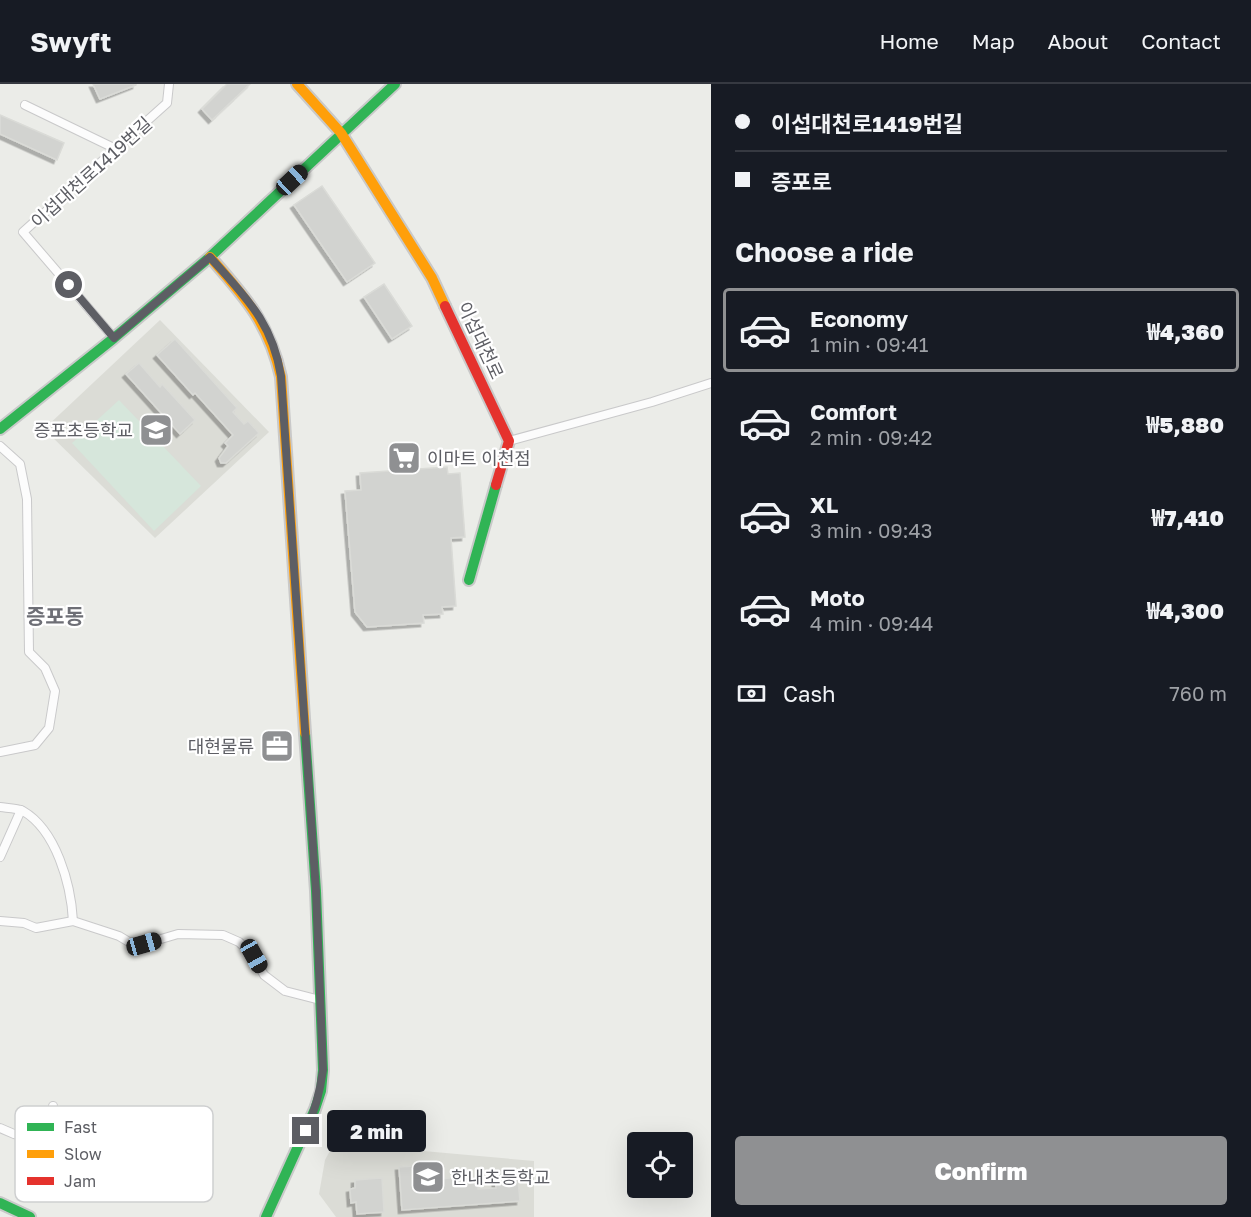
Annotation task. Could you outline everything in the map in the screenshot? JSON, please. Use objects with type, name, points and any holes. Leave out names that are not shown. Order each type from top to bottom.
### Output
[{"type":"street","name":"이섭대천로1419번길","points":[[114,338],[23,232],[167,103],[169,84]]},
{"type":"street","name":"이섭대천로","points":[[297,84],[341,134],[432,278],[508,441]]},
{"type":"street","points":[[0,429],[114,338],[210,257],[395,84]]},
{"type":"street","points":[[25,105],[116,149]]},
{"type":"street","points":[[210,257],[248,300],[262,320],[278,357],[316,891],[323,1070],[321,1091],[266,1217]]},
{"type":"street","points":[[469,580],[508,441],[652,402],[711,383]]},
{"type":"street","points":[[0,446],[20,464],[27,499],[29,652],[45,668],[55,691],[49,728],[35,745],[0,752]]},
{"type":"street","points":[[0,807],[21,810],[46,830],[66,877],[72,901],[73,921]]},
{"type":"street","points":[[0,857],[21,810]]},
{"type":"street","points":[[0,921],[24,923],[36,928],[73,921],[119,936],[129,942],[144,944],[178,934],[223,935],[239,942],[254,956],[264,975],[285,991],[320,1000]]},
{"type":"street","points":[[0,1128],[15,1134]]},
{"type":"street","points":[[0,1203],[30,1217]]},
{"type":"shaded area","name":"증포초등학교","points":[[160,320],[269,432],[155,538],[44,429]]},
{"type":"shaded area","name":"한내초등학교","points":[[334,1143],[534,1161],[534,1217],[336,1217],[319,1194],[325,1160]]},
{"type":"green space","points":[[119,400],[201,486],[154,531],[72,443]]},
{"type":"building","points":[[93,84],[136,84],[136,85],[100,99]]},
{"type":"building","points":[[227,84],[250,84],[212,120],[202,109]]},
{"type":"building","points":[[0,115],[64,143],[57,160],[0,134]]},
{"type":"building","points":[[322,186],[375,263],[347,282],[294,205]]},
{"type":"building","points":[[384,284],[412,326],[392,339],[364,297]]},
{"type":"building","points":[[175,339],[237,408],[233,412],[244,424],[248,421],[259,433],[226,463],[221,463],[219,458],[228,446],[225,443],[233,435],[157,355]]},
{"type":"building","points":[[139,363],[160,387],[162,384],[195,420],[180,434],[126,374]]},
{"type":"building","points":[[447,467],[448,474],[460,473],[465,537],[451,538],[456,606],[442,607],[443,614],[423,615],[424,623],[367,627],[355,612],[345,491],[361,490],[360,473]]},
{"type":"building","points":[[414,1166],[415,1182],[419,1182],[420,1186],[438,1184],[438,1179],[477,1176],[478,1189],[496,1188],[495,1170],[517,1168],[520,1201],[402,1210],[399,1167]]},
{"type":"building","points":[[382,1178],[384,1212],[357,1214],[356,1202],[351,1203],[350,1189],[355,1188],[355,1180]]},
{"type":"traffic: fast","points":[[0,429],[114,338],[210,257],[395,84]]},
{"type":"traffic: fast","points":[[469,580],[496,485]]},
{"type":"traffic: fast","points":[[266,1217],[315,1109],[321,1091],[323,1070],[316,891],[305,733]]},
{"type":"traffic: fast","points":[[0,1203],[30,1217]]},
{"type":"traffic: slow","points":[[297,84],[341,133],[432,278],[445,306]]},
{"type":"traffic: slow","points":[[210,257],[254,312],[270,341],[281,377],[305,733]]},
{"type":"traffic: jam","points":[[445,306],[509,441],[496,485]]},
{"type":"place","name":"증포초등학교","points":[[156,430]]},
{"type":"place","name":"이마트 이천점","points":[[404,458]]},
{"type":"place","name":"대현물류","points":[[277,746]]},
{"type":"place","name":"한내초등학교","points":[[428,1177]]},
{"type":"district","name":"증포동","points":[[55,616]]},
{"type":"route","points":[[69,285],[114,338],[210,257],[248,300],[262,320],[278,357],[316,891],[323,1070],[321,1091],[306,1131]]}]
